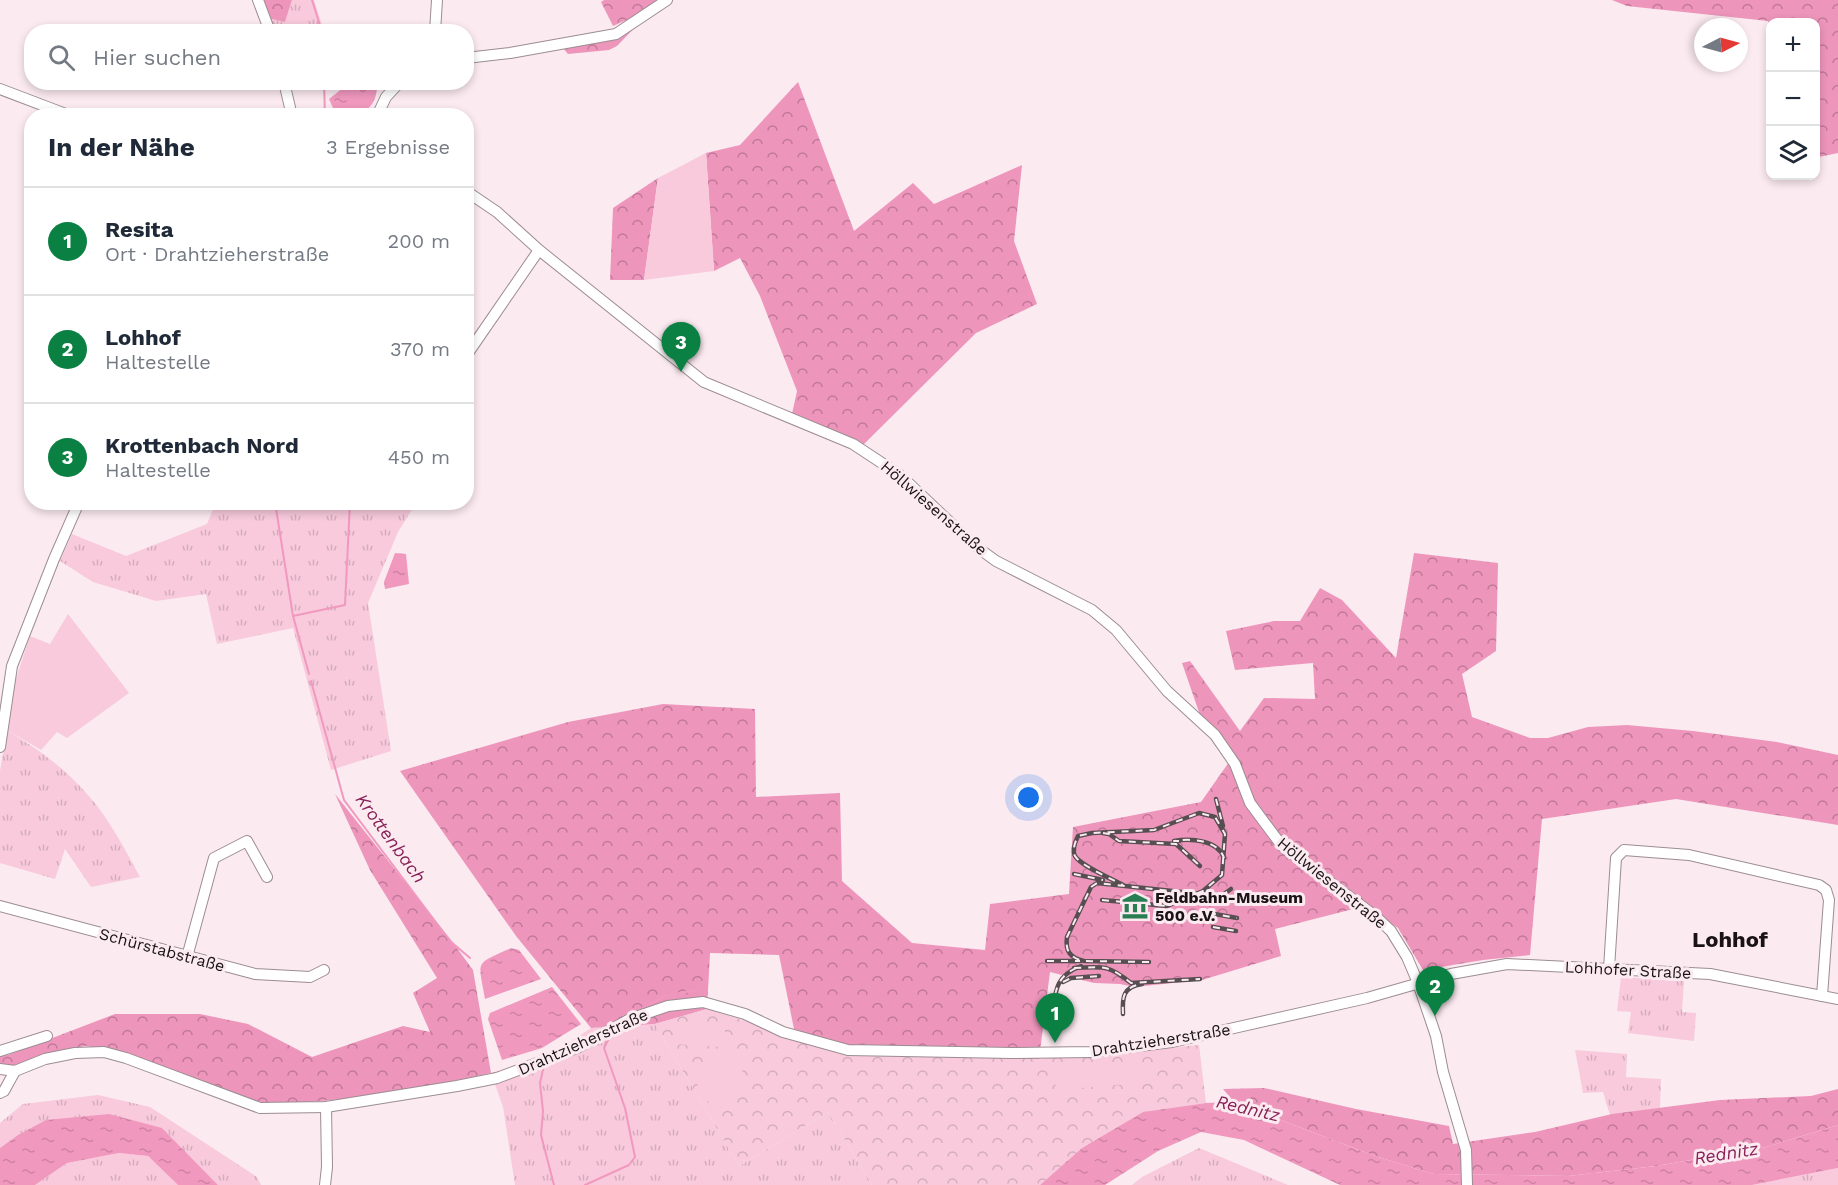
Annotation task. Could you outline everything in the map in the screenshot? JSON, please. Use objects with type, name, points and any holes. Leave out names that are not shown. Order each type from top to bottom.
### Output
[{"type":"street","points":[[258,0],[267,24]]},
{"type":"street","points":[[436,24],[437,0]]},
{"type":"street","points":[[474,57],[616,34],[667,0]]},
{"type":"street","points":[[0,90],[49,108]]},
{"type":"street","points":[[286,90],[290,108]]},
{"type":"street","points":[[381,108],[393,90]]},
{"type":"street","name":"Höllwiesenstraße","points":[[474,196],[497,212],[539,250],[704,382],[853,444],[900,475],[974,545],[996,561],[1092,610],[1116,630],[1167,691],[1215,735],[1235,764],[1250,804],[1282,846],[1376,916],[1391,931],[1407,957],[1418,982],[1436,1036],[1443,1072],[1467,1157],[1467,1185]]},
{"type":"street","points":[[474,344],[539,250]]},
{"type":"street","points":[[0,747],[12,666],[75,510]]},
{"type":"street","points":[[186,957],[214,858],[248,841],[267,877]]},
{"type":"street","points":[[1609,969],[1616,858],[1624,850],[1689,855],[1819,885],[1826,890],[1829,900],[1822,996]]},
{"type":"street","name":"Schürstabstraße","points":[[0,906],[255,974],[310,977],[324,970]]},
{"type":"street","name":"Lohhofer Straße","points":[[1418,982],[1507,964],[1710,974],[1838,999]]},
{"type":"street","name":"Drahtzieherstraße","points":[[0,1069],[15,1071],[45,1059],[75,1053],[104,1053],[126,1058],[261,1108],[326,1107],[497,1078],[577,1048],[630,1019],[668,1006],[703,1002],[745,1014],[783,1032],[848,1050],[1091,1052],[1172,1042],[1233,1029],[1367,998],[1418,982]]},
{"type":"street","points":[[0,1051],[47,1036]]},
{"type":"street","points":[[0,1092],[4,1091],[15,1071]]},
{"type":"street","points":[[325,1185],[326,1107]]},
{"type":"green space","points":[[262,0],[292,0],[285,22],[267,18]]},
{"type":"green space","points":[[292,0],[314,0],[322,24],[269,24],[267,18],[285,22]]},
{"type":"green space","points":[[604,0],[663,0],[613,26],[601,2]]},
{"type":"green space","points":[[1612,0],[1838,0],[1838,153],[1820,157],[1820,18],[1766,18],[1766,21],[1627,6]]},
{"type":"green space","points":[[642,20],[617,46],[609,50],[568,54],[562,47]]},
{"type":"green space","points":[[798,82],[854,231],[913,183],[934,204],[1022,165],[1014,241],[1037,304],[976,333],[863,445],[792,414],[797,391],[760,296],[740,258],[714,271],[706,153],[740,145]]},
{"type":"green space","points":[[706,153],[714,271],[644,280],[658,178]]},
{"type":"green space","points":[[658,178],[644,280],[610,280],[613,208]]},
{"type":"green space","points":[[213,510],[412,510],[398,532],[368,603],[391,751],[331,770],[293,628],[217,644],[206,594],[156,601],[93,582],[60,561],[72,534],[126,556],[207,524]]},
{"type":"green space","points":[[1414,553],[1498,563],[1496,651],[1462,674],[1472,717],[1530,738],[1548,738],[1588,727],[1627,725],[1777,742],[1838,755],[1838,825],[1676,799],[1542,819],[1530,955],[1423,970],[1398,928],[1365,906],[1275,929],[1281,956],[1202,980],[1134,987],[1094,983],[1050,972],[1039,1059],[847,1052],[794,1029],[779,955],[710,953],[707,1009],[655,1024],[591,1028],[516,936],[400,771],[568,722],[663,704],[755,709],[756,797],[840,793],[842,881],[912,943],[985,950],[990,904],[1069,894],[1073,827],[1201,802],[1234,755],[1200,715],[1182,663],[1190,661],[1240,731],[1264,698],[1315,699],[1313,663],[1235,670],[1226,631],[1274,621],[1300,621],[1320,588],[1342,600],[1396,658]]},
{"type":"green space","points":[[68,614],[129,693],[67,738],[57,732],[41,750],[7,730],[15,682],[30,636],[50,644]]},
{"type":"green space","points":[[7,730],[50,759],[95,803],[140,877],[91,887],[65,849],[55,879],[0,863],[0,771]]},
{"type":"green space","points":[[335,794],[473,970],[491,1073],[365,1097],[310,1102],[260,1102],[121,1051],[85,1046],[47,1054],[14,1067],[0,1066],[0,1056],[8,1055],[115,1014],[200,1014],[248,1024],[312,1057],[403,1026],[430,1032],[413,993],[437,978],[370,870]]},
{"type":"green space","points":[[1621,977],[1684,981],[1682,1012],[1696,1013],[1694,1041],[1628,1033],[1631,1012],[1617,1011]]},
{"type":"green space","points":[[707,1009],[847,1052],[1039,1059],[1199,1045],[1206,1103],[1143,1112],[1082,1148],[1040,1185],[872,1185],[828,1112],[739,1166],[655,1024]]},
{"type":"green space","points":[[655,1024],[739,1166],[828,1112],[872,1185],[515,1185],[503,1107],[491,1073],[551,1055],[591,1028]]},
{"type":"green space","points":[[674,1027],[725,1030],[724,1047],[673,1044]]},
{"type":"green space","points":[[728,1050],[753,1086],[715,1112],[691,1075]]},
{"type":"green space","points":[[1575,1050],[1627,1054],[1626,1077],[1661,1079],[1660,1108],[1610,1115],[1603,1092],[1583,1093]]},
{"type":"green space","points":[[1140,1063],[1142,1083],[1056,1090],[1054,1069]]},
{"type":"green space","points":[[1264,1088],[1356,1109],[1449,1126],[1453,1144],[1535,1132],[1612,1114],[1720,1100],[1811,1096],[1838,1089],[1838,1125],[1766,1147],[1656,1166],[1568,1176],[1434,1174],[1375,1156],[1234,1102],[1223,1089]]},
{"type":"green space","points":[[98,1095],[150,1107],[257,1177],[261,1185],[218,1185],[162,1128],[18,1135],[0,1148],[0,1123],[23,1104]]},
{"type":"green space","points":[[1199,1148],[1288,1185],[1132,1185],[1142,1177]]},
{"type":"green space","points":[[119,1153],[148,1156],[178,1185],[35,1185],[67,1163]]},
{"type":"green space","points":[[1838,1168],[1838,1185],[1752,1185]]},
{"type":"water","points":[[340,90],[377,90],[374,100],[368,108],[333,108],[329,99]]},
{"type":"water","points":[[395,553],[406,554],[409,584],[385,589],[384,582]]},
{"type":"water","points":[[511,948],[519,950],[541,979],[485,999],[481,965]]},
{"type":"water","points":[[552,987],[581,1024],[542,1048],[502,1060],[488,1019],[490,1013]]},
{"type":"water","name":"Rednitz","points":[[1234,1102],[1375,1156],[1434,1174],[1568,1176],[1656,1166],[1766,1147],[1838,1125],[1838,1168],[1752,1185],[1340,1185],[1244,1140],[1201,1132],[1158,1151],[1105,1185],[1040,1185],[1082,1148],[1143,1112],[1206,1103]]},
{"type":"water","points":[[109,1114],[162,1128],[218,1185],[178,1185],[148,1156],[119,1153],[67,1163],[35,1185],[0,1185],[0,1148],[18,1135],[46,1120]]},
{"type":"waterway","points":[[312,0],[320,24]]},
{"type":"waterway","points":[[324,90],[325,108]]},
{"type":"waterway","points":[[276,510],[293,616],[309,674]]},
{"type":"waterway","points":[[293,616],[345,605],[350,510]]},
{"type":"waterway","name":"Krottenbach","points":[[311,681],[344,800],[450,941],[470,958]]},
{"type":"waterway","points":[[637,1011],[665,996],[696,990],[699,985]]},
{"type":"waterway","points":[[585,1185],[629,1165],[635,1157],[625,1108],[604,1048],[611,1034]]},
{"type":"waterway","name":"Krottenbach","points":[[544,1065],[540,1083],[543,1111],[541,1135],[554,1185]]},
{"type":"railway","points":[[1216,799],[1223,826]]},
{"type":"railway","points":[[1102,900],[1167,906],[1203,891],[1222,875],[1225,834],[1215,817],[1199,813],[1154,830],[1092,833],[1078,836],[1074,851],[1078,860],[1123,885]]},
{"type":"railway","points":[[1103,833],[1119,841],[1176,844],[1200,866]]},
{"type":"railway","points":[[1179,841],[1174,841],[1196,840],[1210,844],[1216,847],[1224,858]]},
{"type":"railway","points":[[1074,874],[1103,880]]},
{"type":"railway","points":[[1149,962],[1084,961],[1069,953],[1067,937],[1091,887],[1097,883],[1191,893]]},
{"type":"railway","points":[[1210,904],[1231,889]]},
{"type":"railway","points":[[1209,913],[1237,918]]},
{"type":"railway","points":[[1213,927],[1236,931]]},
{"type":"railway","points":[[1047,961],[1080,961]]},
{"type":"railway","points":[[1051,1022],[1055,995],[1060,981],[1072,970],[1081,966]]},
{"type":"railway","points":[[1074,968],[1105,968],[1116,972],[1131,983],[1200,979]]},
{"type":"railway","points":[[1063,982],[1071,978],[1099,976]]},
{"type":"railway","points":[[1123,1014],[1123,1003],[1127,990],[1142,984]]},
{"type":"railway","points":[[1063,1019],[1066,1001]]},
{"type":"place","name":"Krottenbach Nord","points":[[681,372]]},
{"type":"place","name":"Feldbahn-Museum 500 e.V.","points":[[1135,906]]},
{"type":"place","name":"Lohhof","points":[[1435,1016]]},
{"type":"place","name":"Resita","points":[[1055,1043]]},
{"type":"district","name":"Lohhof","points":[[1730,939]]}]
